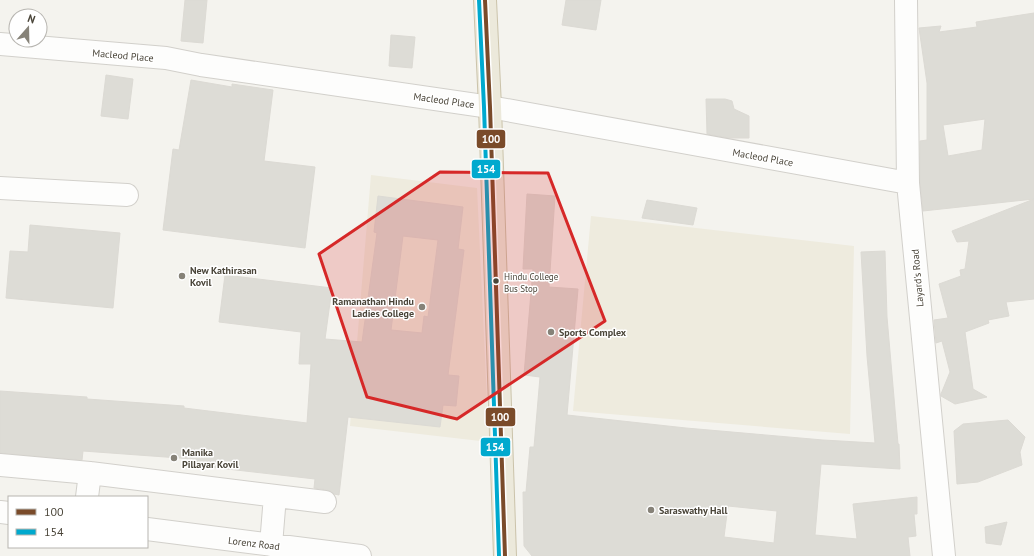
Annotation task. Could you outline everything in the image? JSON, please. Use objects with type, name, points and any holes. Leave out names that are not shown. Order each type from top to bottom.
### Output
[{"type":"highway","points":[[485,0],[505,556]]},
{"type":"street","name":"Layard's Road","points":[[906,0],[908,183],[944,556]]},
{"type":"street","name":"Macleod Place","points":[[0,44],[166,58],[201,65],[490,107],[908,183]]},
{"type":"street","points":[[0,188],[127,195]]},
{"type":"street","points":[[0,465],[90,473],[325,502]]},
{"type":"street","points":[[87,496],[90,473]]},
{"type":"street","points":[[271,545],[275,496]]},
{"type":"street","name":"Lorenz Road","points":[[148,529],[360,556]]},
{"type":"highlighted area","points":[[440,172],[548,173],[605,321],[457,419],[367,397],[319,254]]},
{"type":"shaded area","name":"Ramanathan Hindu Ladies College","points":[[371,175],[477,188],[489,442],[350,426]]},
{"type":"shaded area","points":[[591,216],[854,246],[850,434],[573,411]]},
{"type":"building","points":[[185,0],[207,0],[203,43],[181,41]]},
{"type":"building","points":[[566,0],[601,0],[596,30],[562,25]]},
{"type":"building","points":[[1034,13],[1034,199],[923,211],[920,182],[920,141],[927,140],[927,83],[919,28],[941,26],[939,32],[977,27],[976,22]],"holes":[[[985,119],[982,150],[948,156],[943,125]]]},
{"type":"building","points":[[391,35],[415,37],[412,68],[389,66]]},
{"type":"building","points":[[106,75],[133,79],[128,119],[101,116]]},
{"type":"building","points":[[191,80],[232,87],[232,84],[273,90],[264,161],[315,167],[305,248],[163,230],[173,149],[179,150]]},
{"type":"building","points":[[706,99],[725,99],[732,101],[734,109],[749,116],[749,138],[729,138],[707,134]]},
{"type":"building","points":[[527,194],[555,196],[549,287],[578,289],[567,415],[686,428],[875,443],[867,356],[861,252],[885,251],[887,317],[900,469],[821,464],[815,535],[857,539],[853,504],[917,497],[917,514],[914,514],[916,536],[908,537],[910,556],[532,556],[524,546],[523,492],[526,492],[530,447],[534,447],[540,377],[524,375],[533,269],[523,269]],"holes":[[[728,506],[777,511],[774,543],[724,537]]]},
{"type":"building","points":[[378,196],[463,207],[458,249],[464,250],[448,375],[459,376],[456,406],[443,405],[440,427],[348,417],[339,495],[327,490],[314,488],[315,479],[192,465],[193,459],[83,451],[82,460],[0,453],[0,391],[184,406],[184,408],[307,423],[311,364],[299,364],[301,332],[219,322],[225,275],[332,288],[325,339],[362,342],[377,233],[374,232]],"holes":[[[403,236],[438,240],[428,317],[424,316],[422,333],[391,330]]]},
{"type":"building","points":[[1034,199],[1034,299],[1006,302],[1009,316],[988,320],[989,323],[965,332],[973,389],[987,397],[955,404],[941,396],[950,372],[942,341],[936,343],[934,320],[948,318],[939,284],[961,276],[960,270],[965,269],[969,241],[957,242],[952,231]]},
{"type":"building","points":[[647,200],[697,208],[693,225],[642,218]]},
{"type":"building","points":[[30,225],[120,233],[113,308],[6,298],[10,251],[28,252]]},
{"type":"building","points":[[1008,420],[1025,437],[1020,452],[1022,465],[978,482],[957,484],[954,431],[963,424]]},
{"type":"building","points":[[1007,522],[1001,545],[986,543],[985,527]]},
{"type":"transit line","name":"154","points":[[479,0],[499,556]]},
{"type":"transit line","name":"100","points":[[485,0],[505,556]]},
{"type":"place","name":"New Kathirasan Kovil","points":[[182,276]]},
{"type":"place","name":"Hindu College Bus Stop","points":[[496,281]]},
{"type":"place","name":"Ramanathan Hindu Ladies College","points":[[422,307]]},
{"type":"place","name":"Sports Complex","points":[[551,332]]},
{"type":"place","name":"Manika Pillayar Kovil","points":[[174,458]]},
{"type":"place","name":"Saraswathy Hall","points":[[651,510]]}]
